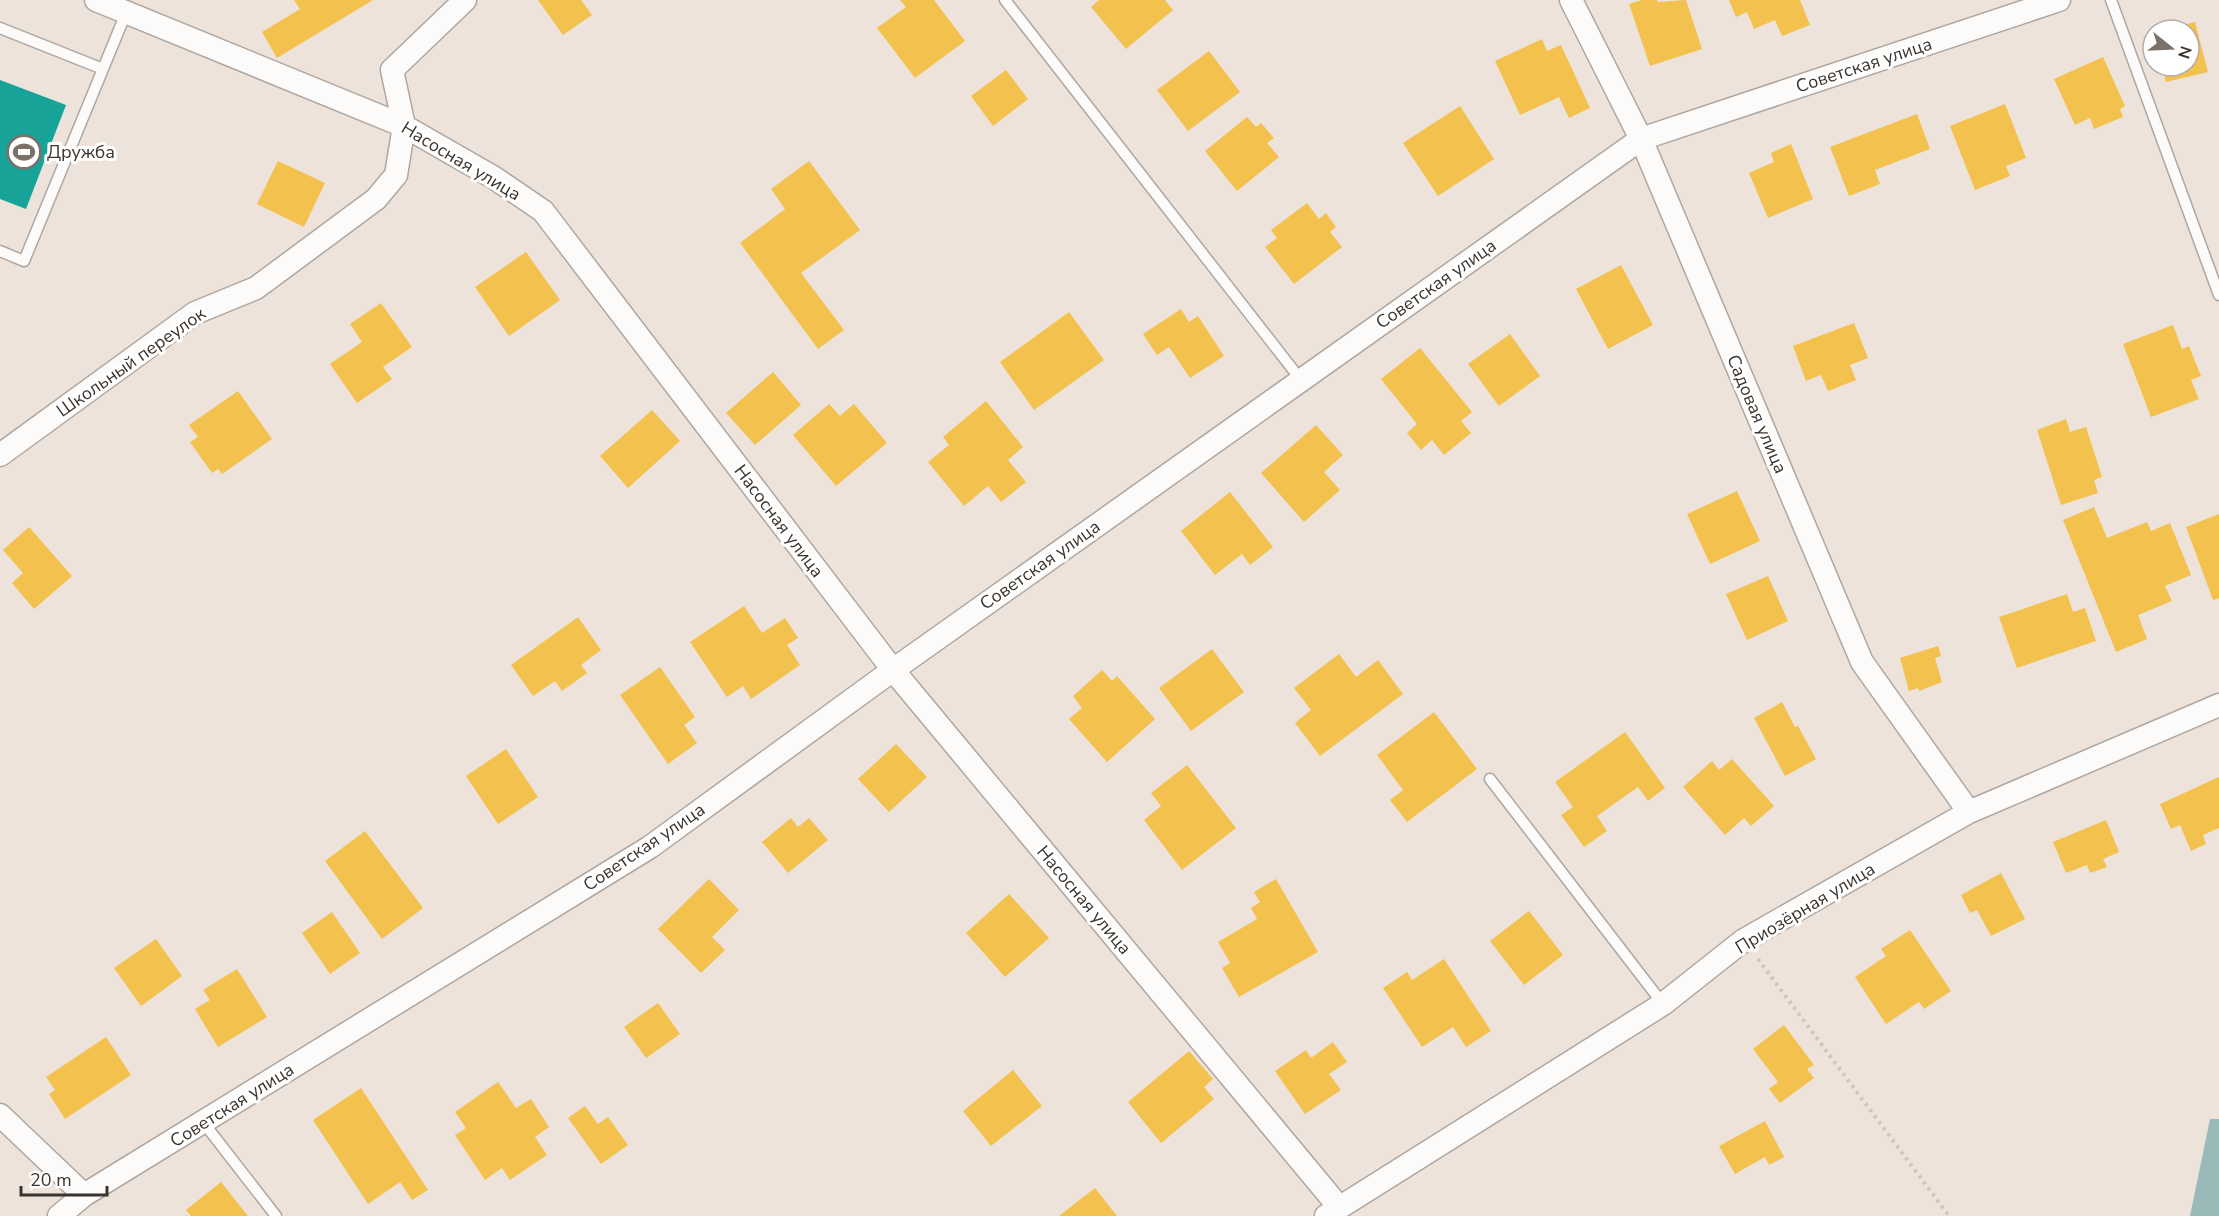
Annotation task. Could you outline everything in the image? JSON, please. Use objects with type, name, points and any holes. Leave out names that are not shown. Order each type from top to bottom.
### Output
[{"type":"street","name":"Насосная улица","points":[[96,0],[404,126],[493,177],[543,211],[893,670],[1332,1211]]},
{"type":"street","points":[[404,126],[392,70],[465,0]]},
{"type":"street","name":"Садовая улица","points":[[1571,0],[1641,139],[1862,662],[1969,812]]},
{"type":"street","name":"Советская улица","points":[[59,1216],[84,1196],[650,847],[893,670],[1641,139],[2059,0]]},
{"type":"street","name":"Школьный переулок","points":[[0,455],[195,313],[256,288],[376,199],[396,175],[404,126]]},
{"type":"street","name":"Приозёрная улица","points":[[1332,1211],[1663,1004],[1744,940],[1969,812],[2219,705]]},
{"type":"street","points":[[0,1115],[84,1196]]},
{"type":"lane","points":[[1005,0],[1301,380]]},
{"type":"lane","points":[[2111,0],[2219,295]]},
{"type":"lane","points":[[0,251],[24,261],[126,13]]},
{"type":"lane","points":[[0,28],[103,69]]},
{"type":"lane","points":[[1490,779],[1663,1004]]},
{"type":"lane","points":[[203,1122],[276,1216]]},
{"type":"path","points":[[1744,940],[1949,1216]]},
{"type":"water","points":[[2210,1119],[2219,1119],[2219,1216],[2190,1216]]},
{"type":"building: Homes","points":[[294,0],[373,0],[277,58],[262,32],[300,9]]},
{"type":"building: Homes","points":[[538,0],[581,0],[592,15],[563,35]]},
{"type":"building: Homes","points":[[900,0],[934,0],[965,41],[915,78],[877,28],[906,7]]},
{"type":"building: Homes","points":[[1099,0],[1165,0],[1173,10],[1126,49],[1091,7]]},
{"type":"building: Homes","points":[[1642,0],[1657,0],[1658,2],[1686,0],[1702,49],[1650,66],[1629,4]]},
{"type":"building: Homes","points":[[1729,0],[1800,0],[1810,25],[1782,36],[1775,20],[1754,29],[1747,12],[1736,17]]},
{"type":"building: Homes","points":[[1542,39],[1547,51],[1561,45],[1590,108],[1569,118],[1559,97],[1520,115],[1495,61]]},
{"type":"building: Homes","points":[[2201,45],[2208,72],[2201,74]]},
{"type":"building: Homes","points":[[1209,51],[1240,92],[1188,131],[1157,90]]},
{"type":"building: Homes","points":[[2103,57],[2125,106],[2120,109],[2123,117],[2094,129],[2090,118],[2075,125],[2054,79]]},
{"type":"building: Homes","points":[[1006,70],[1028,99],[993,126],[971,96]]},
{"type":"building: Homes","points":[[2165,78],[2183,78],[2166,82]]},
{"type":"building: Homes","points":[[2005,104],[2026,158],[2006,166],[2010,176],[1975,190],[1950,126]]},
{"type":"building: Homes","points":[[1460,106],[1494,159],[1438,196],[1403,143]]},
{"type":"building: Homes","points":[[1917,114],[1930,149],[1875,170],[1880,184],[1849,196],[1830,147]]},
{"type":"building: Homes","points":[[1247,117],[1256,127],[1261,123],[1274,138],[1267,143],[1279,157],[1237,191],[1205,151]]},
{"type":"building: Homes","points":[[1791,144],[1813,199],[1768,218],[1749,173],[1774,162],[1771,153]]},
{"type":"building: Homes","points":[[278,161],[325,183],[304,227],[257,204]]},
{"type":"building: Homes","points":[[809,161],[860,230],[801,273],[844,330],[818,349],[740,243],[785,209],[771,189]]},
{"type":"building: Homes","points":[[1307,203],[1319,219],[1326,213],[1336,227],[1330,232],[1342,247],[1294,284],[1265,247],[1277,238],[1271,230]]},
{"type":"building: Homes","points":[[526,252],[560,300],[509,336],[475,287]]},
{"type":"building: Homes","points":[[1621,265],[1653,325],[1608,349],[1576,289]]},
{"type":"building: Homes","points":[[381,303],[412,347],[383,367],[392,379],[357,403],[330,364],[362,342],[350,324]]},
{"type":"building: Homes","points":[[1181,309],[1189,322],[1198,316],[1224,356],[1190,378],[1169,347],[1157,355],[1143,334]]},
{"type":"building: Homes","points":[[1069,312],[1104,360],[1034,410],[1000,362]]},
{"type":"building: Homes","points":[[1854,323],[1868,358],[1850,365],[1856,380],[1828,391],[1821,375],[1806,381],[1793,346]]},
{"type":"building: Homes","points":[[2173,325],[2182,349],[2189,346],[2201,376],[2191,380],[2199,399],[2151,417],[2123,344]]},
{"type":"building: Homes","points":[[1510,334],[1540,376],[1499,406],[1468,364]]},
{"type":"building: Homes","points":[[1420,348],[1472,412],[1461,421],[1471,433],[1444,455],[1432,440],[1421,450],[1407,433],[1417,424],[1381,379]]},
{"type":"building: Homes","points":[[773,372],[801,405],[755,445],[726,413]]},
{"type":"building: Homes","points":[[238,391],[272,439],[222,474],[218,469],[212,473],[190,442],[198,437],[189,425]]},
{"type":"building: Homes","points":[[986,401],[1023,447],[1008,460],[1026,482],[1001,502],[988,486],[964,506],[928,462],[949,445],[943,437]]},
{"type":"building: Homes","points":[[829,404],[840,416],[854,404],[887,443],[836,486],[793,435]]},
{"type":"building: Homes","points":[[652,410],[680,441],[628,488],[600,456]]},
{"type":"building: Homes","points":[[2066,419],[2070,432],[2086,427],[2102,477],[2094,480],[2098,493],[2061,505],[2037,430]]},
{"type":"building: Homes","points":[[1316,425],[1343,455],[1324,472],[1340,490],[1304,522],[1261,473]]},
{"type":"building: Homes","points":[[1737,491],[1760,541],[1710,564],[1687,514]]},
{"type":"building: Homes","points":[[1230,492],[1273,547],[1250,565],[1242,554],[1215,575],[1181,531]]},
{"type":"building: Homes","points":[[2094,507],[2107,538],[2147,522],[2151,531],[2170,523],[2191,575],[2165,586],[2172,601],[2138,615],[2147,639],[2116,652],[2063,520]]},
{"type":"building: Homes","points":[[2219,514],[2219,598],[2213,600],[2186,527]]},
{"type":"building: Homes","points":[[29,527],[72,576],[34,609],[12,583],[23,573],[3,550]]},
{"type":"building: Homes","points":[[1768,576],[1788,621],[1747,640],[1726,594]]},
{"type":"building: Homes","points":[[2067,594],[2073,612],[2085,608],[2096,641],[2017,668],[1999,617]]},
{"type":"building: Homes","points":[[744,606],[762,633],[785,618],[798,638],[787,645],[800,665],[751,699],[743,686],[727,697],[690,642]]},
{"type":"building: Homes","points":[[578,617],[601,650],[581,665],[587,673],[562,691],[555,681],[533,696],[511,665]]},
{"type":"building: Homes","points":[[1938,646],[1941,656],[1935,658],[1942,682],[1919,691],[1918,688],[1909,691],[1900,658]]},
{"type":"building: Homes","points":[[1212,649],[1244,692],[1191,731],[1159,688]]},
{"type":"building: Homes","points":[[1339,654],[1356,677],[1378,660],[1403,694],[1320,756],[1295,723],[1311,710],[1294,688]]},
{"type":"building: Homes","points":[[660,667],[695,717],[684,725],[697,743],[668,764],[620,695]]},
{"type":"building: Homes","points":[[1102,670],[1112,681],[1117,676],[1155,719],[1107,762],[1069,719],[1082,708],[1073,696]]},
{"type":"building: Homes","points":[[1782,702],[1816,759],[1785,776],[1754,718]]},
{"type":"building: Homes","points":[[1434,712],[1477,769],[1407,822],[1390,800],[1403,790],[1377,755]]},
{"type":"building: Homes","points":[[1625,732],[1665,788],[1648,801],[1638,787],[1597,816],[1607,831],[1584,847],[1561,815],[1573,807],[1555,782]]},
{"type":"building: Homes","points":[[896,744],[927,777],[889,812],[858,779]]},
{"type":"building: Homes","points":[[506,749],[538,797],[498,824],[466,776]]},
{"type":"building: Homes","points":[[1732,759],[1774,806],[1751,826],[1744,818],[1725,835],[1683,787],[1712,761],[1719,770]]},
{"type":"building: Homes","points":[[1187,765],[1236,828],[1182,870],[1144,820],[1161,806],[1151,793]]},
{"type":"building: Homes","points":[[2219,777],[2219,828],[2203,835],[2206,844],[2191,851],[2180,825],[2171,829],[2160,804]]},
{"type":"building: Homes","points":[[791,818],[798,827],[809,818],[828,840],[788,873],[762,842]]},
{"type":"building: Homes","points":[[2106,820],[2119,852],[2103,859],[2107,867],[2090,873],[2087,865],[2066,873],[2053,842]]},
{"type":"building: Homes","points":[[365,831],[423,908],[382,939],[325,861]]},
{"type":"building: Homes","points":[[2001,873],[2025,919],[1991,936],[1977,910],[1970,913],[1961,895]]},
{"type":"building: Homes","points":[[709,879],[739,910],[712,937],[725,950],[701,973],[658,929]]},
{"type":"building: Homes","points":[[1276,879],[1318,952],[1239,997],[1222,968],[1230,963],[1218,942],[1257,919],[1251,908],[1260,902],[1254,892]]},
{"type":"building: Homes","points":[[1009,894],[1049,938],[1005,977],[966,933]]},
{"type":"building: Homes","points":[[1529,911],[1563,955],[1524,985],[1490,941]]},
{"type":"building: Homes","points":[[332,912],[360,953],[330,974],[302,933]]},
{"type":"building: Homes","points":[[1910,930],[1951,991],[1924,1009],[1919,1002],[1886,1024],[1855,977],[1886,956],[1881,949]]},
{"type":"building: Homes","points":[[156,939],[182,976],[141,1006],[114,968]]},
{"type":"building: Homes","points":[[1444,959],[1491,1031],[1466,1047],[1453,1027],[1422,1047],[1383,988],[1407,972],[1412,980]]},
{"type":"building: Homes","points":[[237,969],[267,1017],[218,1047],[195,1009],[210,1000],[203,990]]},
{"type":"building: Homes","points":[[658,1003],[680,1034],[646,1058],[624,1027]]},
{"type":"building: Homes","points":[[1784,1025],[1814,1065],[1807,1069],[1814,1078],[1780,1103],[1769,1089],[1778,1082],[1753,1049]]},
{"type":"building: Homes","points":[[106,1037],[131,1075],[65,1119],[49,1094],[55,1090],[46,1077]]},
{"type":"building: Homes","points":[[1333,1042],[1347,1062],[1329,1074],[1341,1090],[1305,1114],[1275,1071],[1306,1050],[1311,1058]]},
{"type":"building: Homes","points":[[1189,1051],[1213,1079],[1204,1087],[1214,1099],[1161,1143],[1128,1102]]},
{"type":"building: Homes","points":[[1013,1070],[1042,1106],[991,1146],[963,1111]]},
{"type":"building: Homes","points":[[498,1082],[516,1108],[531,1099],[549,1127],[535,1137],[547,1155],[510,1180],[502,1168],[485,1180],[455,1135],[466,1128],[455,1112]]},
{"type":"building: Homes","points":[[361,1088],[428,1190],[412,1200],[400,1182],[368,1204],[313,1120]]},
{"type":"building: Homes","points":[[585,1106],[598,1124],[608,1117],[628,1145],[601,1164],[568,1118]]},
{"type":"building: Homes","points":[[1765,1121],[1784,1157],[1769,1165],[1765,1157],[1735,1174],[1719,1146]]},
{"type":"building: Homes","points":[[221,1182],[248,1216],[191,1216],[186,1210]]},
{"type":"building: Homes","points":[[1095,1188],[1117,1216],[1059,1216]]},
{"type":"building: Public","name":"Дружба","points":[[0,80],[66,105],[26,209],[0,199]]},
{"type":"place","name":"Дружба","points":[[24,152]]}]
